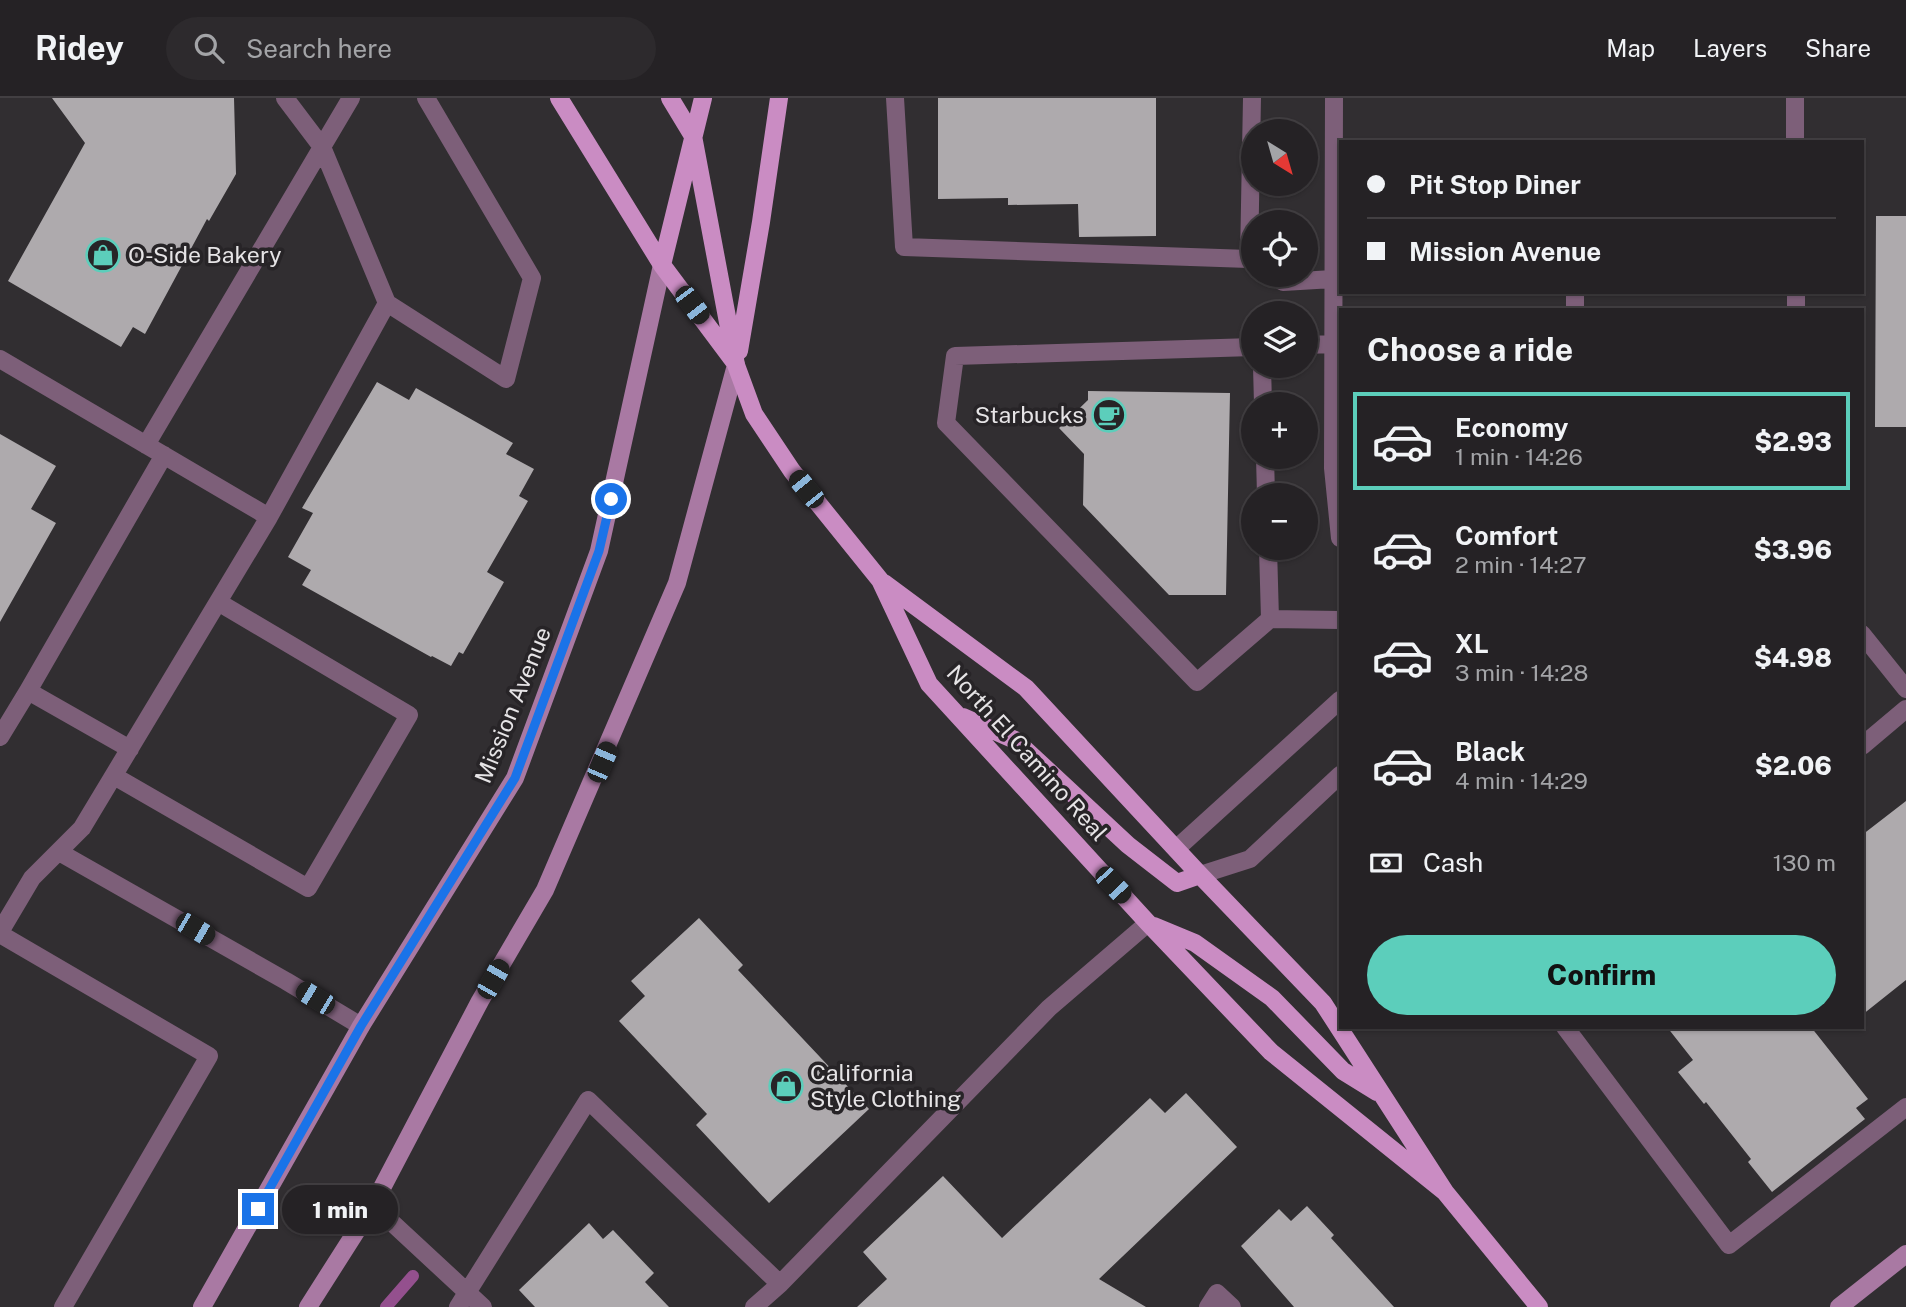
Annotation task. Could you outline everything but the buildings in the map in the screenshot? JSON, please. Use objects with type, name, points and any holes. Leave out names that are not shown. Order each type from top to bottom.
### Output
[{"type":"main road","points":[[559,98],[662,265],[736,365]]},
{"type":"main road","points":[[670,98],[693,136],[736,365]]},
{"type":"main road","name":"Mission Avenue","points":[[202,1307],[361,1026],[515,778],[599,551],[662,265],[703,98]]},
{"type":"main road","points":[[308,1307],[373,1205],[480,1001],[545,890],[677,583],[736,365],[779,98]]},
{"type":"main road","name":"North El Camino Real","points":[[736,365],[754,414],[780,456],[880,580],[929,684],[1148,923],[1271,1052],[1445,1192]]},
{"type":"main road","name":"North El Camino Real","points":[[880,580],[1026,688],[1323,1003],[1339,1028]]},
{"type":"main road","points":[[957,715],[1015,740],[1128,845],[1177,883],[1200,875]]},
{"type":"main road","points":[[1148,923],[1195,943],[1272,998],[1343,1071],[1383,1096]]},
{"type":"main road","name":"North El Camino Real","points":[[1340,1029],[1445,1192],[1539,1307]]},
{"type":"main road","points":[[1839,1307],[1906,1254]]},
{"type":"lane","points":[[285,98],[322,147],[387,303],[506,379],[532,278],[426,98]]},
{"type":"lane","points":[[146,444],[351,98]]},
{"type":"lane","points":[[895,98],[904,247],[1241,261]]},
{"type":"lane","points":[[1251,210],[1252,98]]},
{"type":"lane","points":[[1334,98],[1337,246],[1334,344],[1339,515]]},
{"type":"lane","points":[[1795,98],[1795,140]]},
{"type":"lane","points":[[1318,280],[1334,279]]},
{"type":"lane","points":[[63,1307],[209,1056],[0,933],[32,878],[82,828],[114,776],[269,517],[387,303]]},
{"type":"lane","points":[[1318,345],[1334,344]]},
{"type":"lane","points":[[1241,346],[955,356],[946,423],[1197,682],[1270,618],[1339,620]]},
{"type":"lane","points":[[0,359],[269,517]]},
{"type":"lane","points":[[0,737],[163,455]]},
{"type":"lane","points":[[1268,560],[1270,618]]},
{"type":"lane","points":[[114,776],[308,888],[409,715],[218,602]]},
{"type":"lane","points":[[1864,636],[1906,689]]},
{"type":"lane","points":[[28,691],[130,748]]},
{"type":"lane","points":[[1176,849],[1339,701]]},
{"type":"lane","points":[[1864,744],[1906,709]]},
{"type":"lane","points":[[1200,875],[1250,859],[1339,776]]},
{"type":"lane","points":[[59,852],[361,1026]]},
{"type":"lane","points":[[754,1307],[780,1284],[1049,1008],[1148,923]]},
{"type":"lane","points":[[1566,1029],[1729,1245],[1906,1107]]},
{"type":"lane","points":[[457,1307],[587,1100],[780,1284]]},
{"type":"lane","points":[[373,1205],[483,1307]]},
{"type":"lane","points":[[1213,1300],[1232,1307]]},
{"type":"waterway","points":[[386,1307],[413,1276]]},
{"type":"place","name":"O-Side Bakery","points":[[103,255]]},
{"type":"place","name":"Starbucks","points":[[1109,415]]},
{"type":"place","name":"California Style Clothing","points":[[786,1086]]},
{"type":"route","points":[[258,1209],[361,1026],[515,778],[599,551],[611,499]]}]
